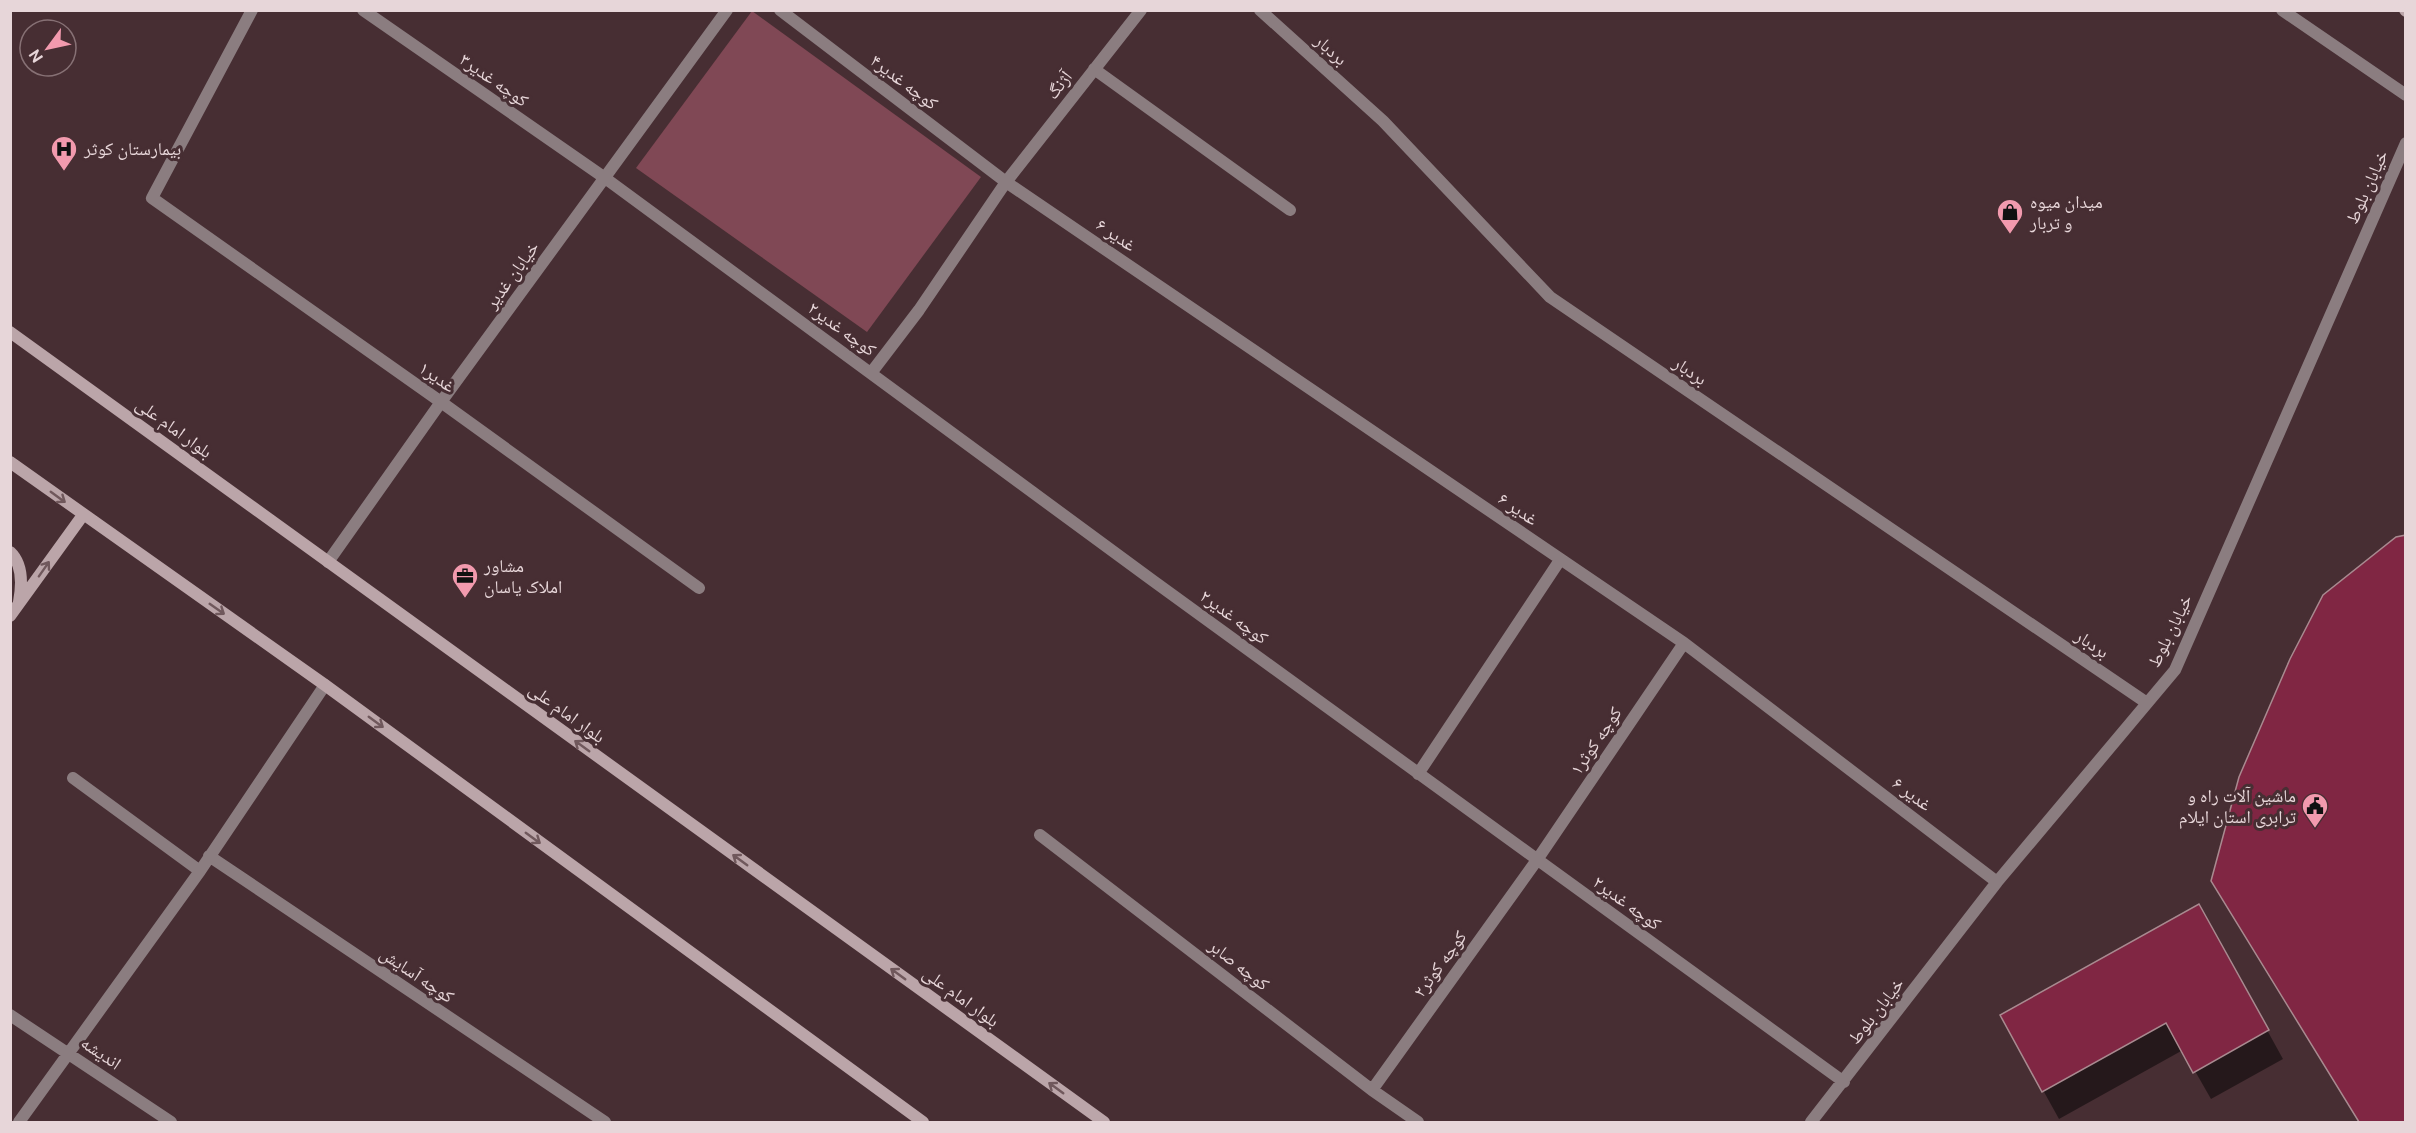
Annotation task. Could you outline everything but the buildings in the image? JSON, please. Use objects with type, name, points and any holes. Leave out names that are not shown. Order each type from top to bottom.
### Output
[{"type":"main road","name":"بلوار امام على","points":[[10,332],[1104,1122]]},
{"type":"main road","points":[[10,462],[325,685],[923,1122]]},
{"type":"main road","points":[[10,616],[83,515]]},
{"type":"main road","points":[[10,552],[14,555],[22,584],[18,606]]},
{"type":"street","name":"غدیر۱","points":[[252,10],[152,198],[699,588]]},
{"type":"street","name":"کوچه غدیر۳","points":[[363,10],[605,178]]},
{"type":"street","name":"خیابان غدیر","points":[[328,562],[441,402],[727,10]]},
{"type":"street","name":"کوچه غدیر۴","points":[[780,10],[1006,182]]},
{"type":"street","name":"آژنگ","points":[[871,372],[919,310],[1006,182],[1141,10]]},
{"type":"street","name":"بردبار","points":[[1260,10],[1383,121],[1550,297],[2147,703]]},
{"type":"street","points":[[2282,10],[2406,95]]},
{"type":"street","points":[[1094,69],[1290,210]]},
{"type":"street","name":"خیابان بلوط","points":[[1811,1122],[1997,882],[2175,670],[2406,143]]},
{"type":"street","name":"کوچه غدیر۲","points":[[605,178],[1844,1082]]},
{"type":"street","name":"غدیر ۶","points":[[1006,182],[1684,643],[1997,882]]},
{"type":"street","points":[[1419,774],[1560,560]]},
{"type":"street","name":"کوچه کوثر۱","points":[[1537,860],[1684,643]]},
{"type":"street","points":[[19,1122],[200,871],[325,685]]},
{"type":"street","points":[[73,778],[200,871]]},
{"type":"street","name":"کوچه صابر","points":[[1040,835],[1418,1122]]},
{"type":"street","name":"کوچه آسایش","points":[[209,856],[604,1122]]},
{"type":"street","name":"کوچه کوثر۲","points":[[1372,1089],[1537,860]]},
{"type":"street","name":"اندیشه","points":[[10,1015],[171,1122]]},
{"type":"shaded area","points":[[752,11],[981,177],[867,332],[636,168]]},
{"type":"place","name":"بیمارستان کوثر","points":[[64,172]]},
{"type":"place","name":"میدان میوه و تربار","points":[[2010,235]]},
{"type":"place","name":"مشاور املاک یاسان","points":[[465,599]]},
{"type":"place","name":"ماشین آلات راه و ترابری استان ایلام","points":[[2315,829]]}]
